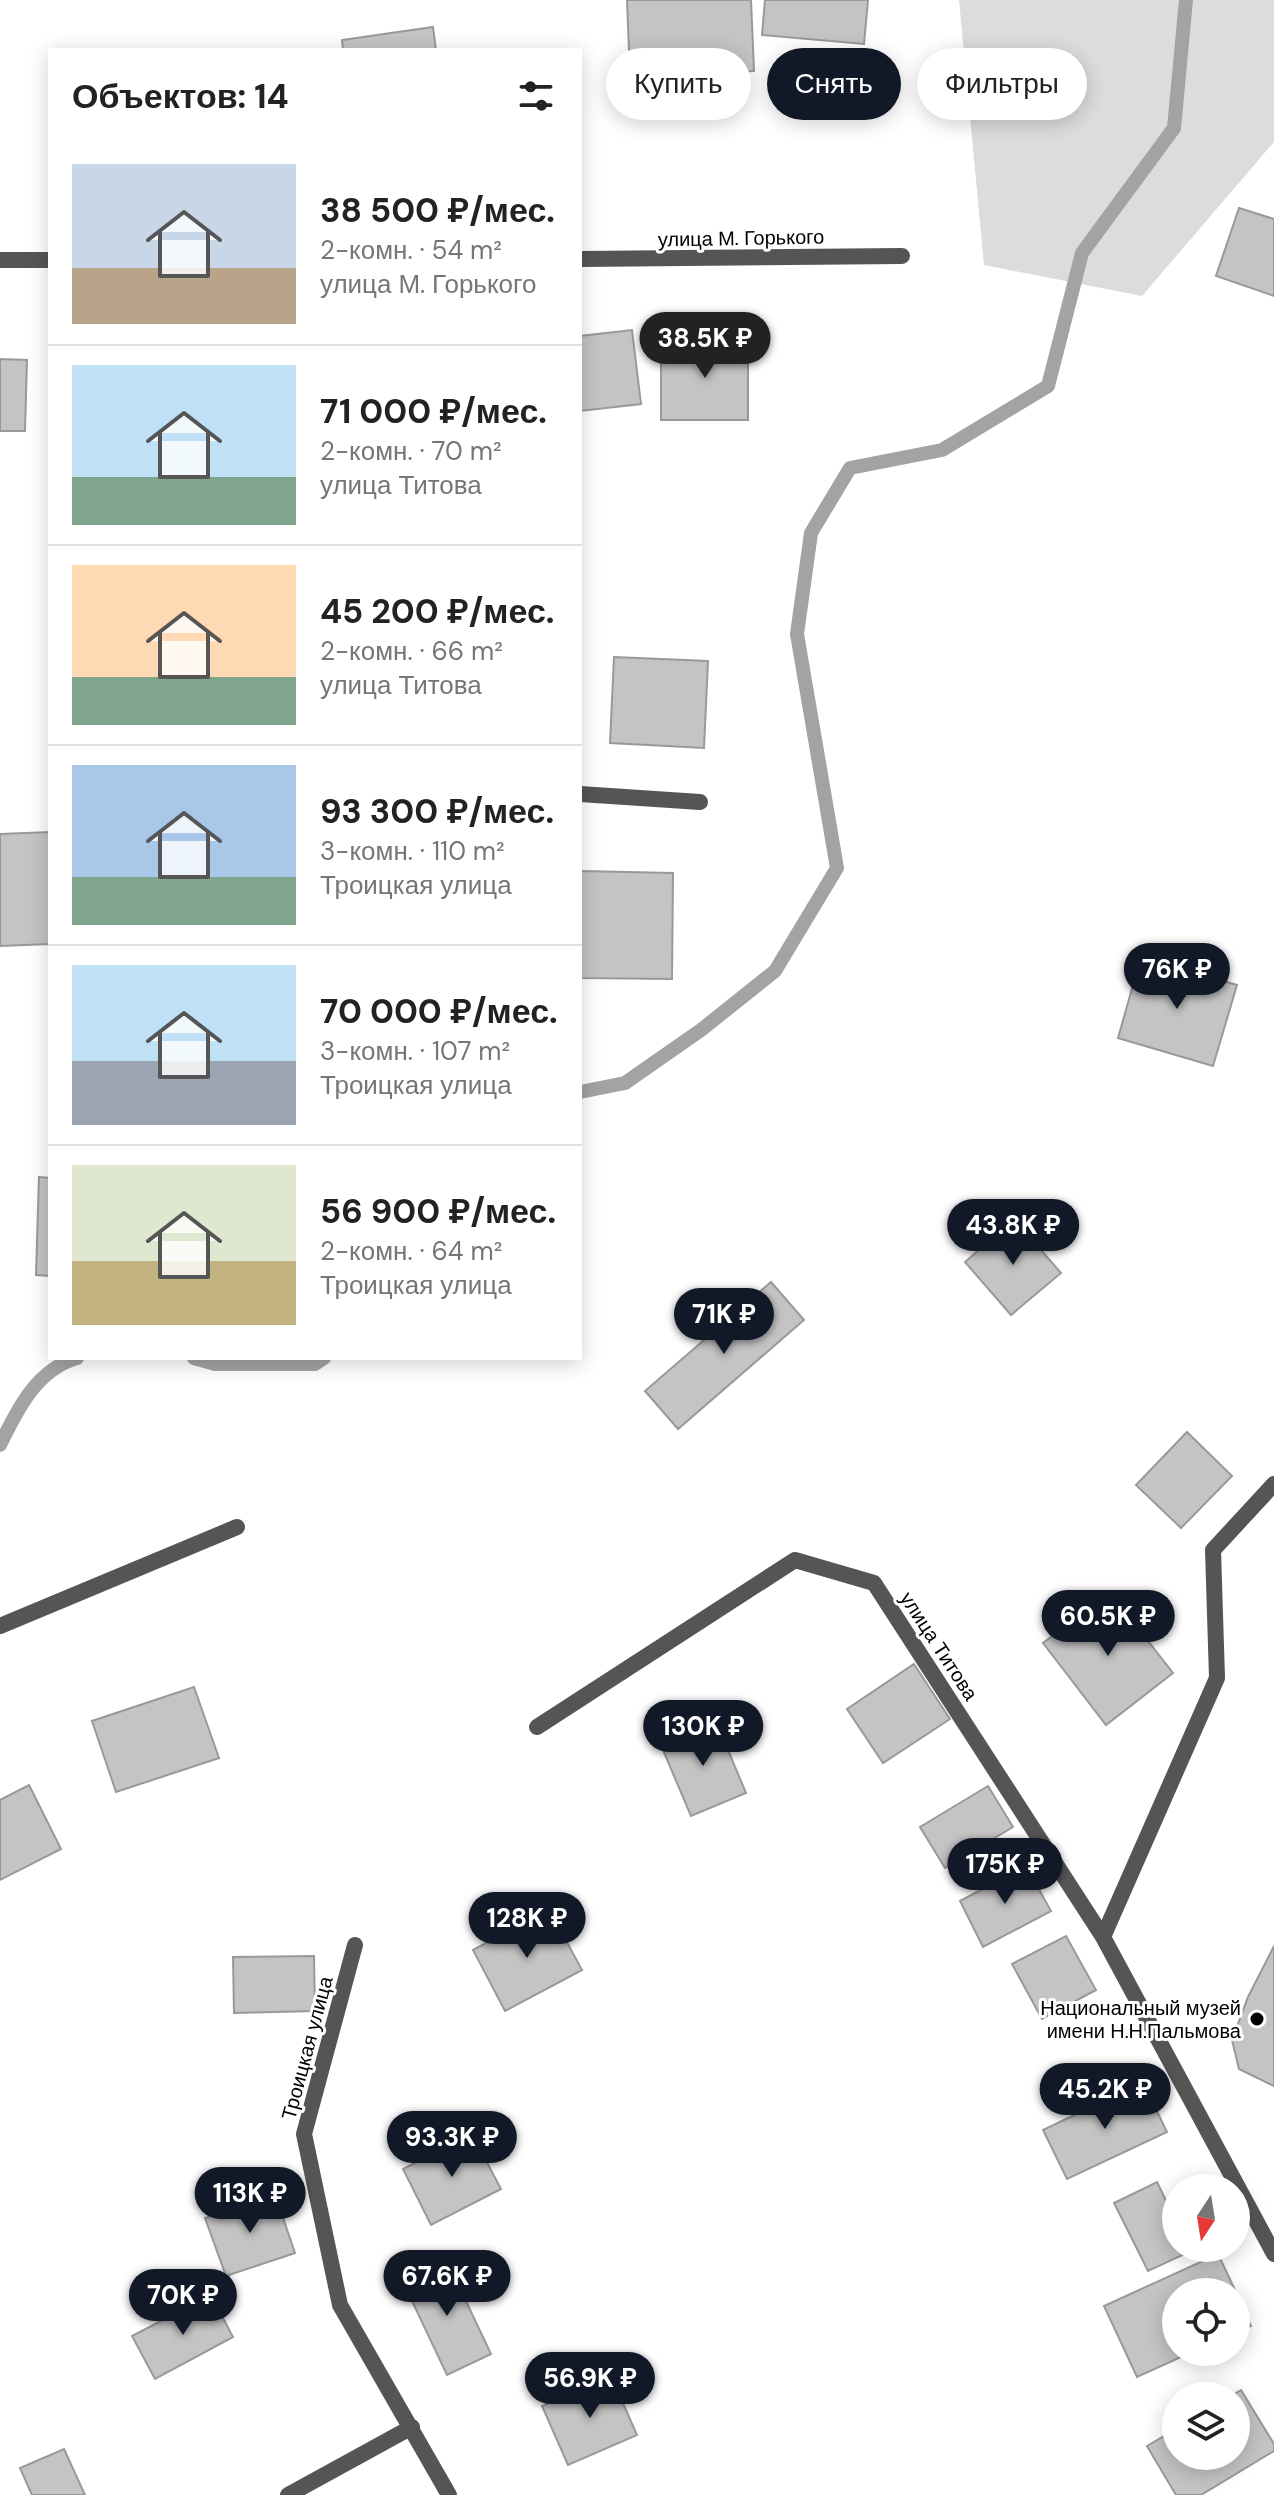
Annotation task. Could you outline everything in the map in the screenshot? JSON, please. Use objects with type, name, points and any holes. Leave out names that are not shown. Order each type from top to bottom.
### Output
[{"type":"street","name":"улица М. Горького","points":[[582,259],[902,256]]},
{"type":"street","points":[[0,260],[48,260]]},
{"type":"street","points":[[582,794],[700,802]]},
{"type":"street","points":[[1103,1937],[1217,1678],[1213,1550],[1274,1484]]},
{"type":"street","points":[[0,1626],[237,1527]]},
{"type":"street","name":"улица Титова","points":[[537,1727],[795,1560],[874,1583],[1103,1937],[1274,2254]]},
{"type":"street","name":"Троицкая улица","points":[[355,1945],[304,2134],[340,2305],[449,2495]]},
{"type":"street","points":[[288,2495],[412,2427]]},
{"type":"shaded area","points":[[959,0],[1274,0],[1274,142],[1142,296],[984,265],[970,120],[1087,120],[1087,48],[964,48]]},
{"type":"building","points":[[627,0],[751,0],[754,71],[751,71],[751,48],[629,48]]},
{"type":"building","points":[[765,0],[868,0],[864,44],[762,35]]},
{"type":"building","points":[[433,27],[436,48],[343,48],[342,40]]},
{"type":"building","points":[[1239,208],[1274,219],[1274,296],[1216,276]]},
{"type":"building","points":[[632,330],[641,404],[582,411],[582,336]]},
{"type":"building","points":[[748,339],[748,420],[661,420],[661,340]]},
{"type":"building","points":[[0,359],[27,360],[25,431],[0,431]]},
{"type":"building","points":[[614,657],[708,661],[704,748],[610,743]]},
{"type":"building","points":[[48,832],[48,944],[0,946],[0,834]]},
{"type":"building","points":[[582,871],[673,873],[672,979],[582,978]]},
{"type":"building","points":[[1141,957],[1237,985],[1213,1066],[1118,1038]]},
{"type":"building","points":[[39,1177],[48,1178],[48,1276],[36,1275]]},
{"type":"building","points":[[1014,1219],[1061,1273],[1011,1315],[965,1262]]},
{"type":"building","points":[[771,1282],[804,1320],[678,1429],[645,1391]]},
{"type":"building","points":[[1187,1432],[1232,1476],[1181,1528],[1136,1485]]},
{"type":"building","points":[[1110,1592],[1173,1673],[1106,1725],[1043,1643]]},
{"type":"building","points":[[914,1664],[950,1719],[883,1763],[847,1709]]},
{"type":"building","points":[[194,1687],[219,1758],[116,1792],[92,1721]]},
{"type":"building","points":[[715,1719],[746,1793],[691,1816],[660,1743]]},
{"type":"building","points":[[29,1785],[61,1849],[0,1880],[0,1800]]},
{"type":"building","points":[[988,1786],[1013,1827],[945,1868],[920,1827]]},
{"type":"building","points":[[1026,1866],[1051,1911],[983,1947],[960,1901]]},
{"type":"building","points":[[549,1909],[582,1970],[505,2011],[473,1950]]},
{"type":"building","points":[[1066,1936],[1096,1990],[1042,2019],[1012,1964]]},
{"type":"building","name":"Национальный музей имени Н.Н.Пальмова","points":[[1274,1946],[1274,2086],[1239,2069],[1232,2040],[1248,1997]]},
{"type":"building","points":[[314,1956],[315,2011],[234,2013],[233,1957]]},
{"type":"building","points":[[1143,2082],[1167,2132],[1067,2179],[1043,2130]]},
{"type":"building","points":[[472,2134],[501,2189],[431,2225],[403,2169]]},
{"type":"building","points":[[1157,2182],[1162,2192],[1162,2262],[1167,2262],[1148,2271],[1114,2203]]},
{"type":"building","points":[[275,2194],[295,2253],[226,2276],[205,2218]]},
{"type":"building","points":[[447,2261],[491,2354],[447,2375],[403,2282]]},
{"type":"building","points":[[1200,2262],[1222,2262],[1229,2278],[1165,2278]]},
{"type":"building","points":[[1162,2280],[1162,2366],[1137,2377],[1104,2306]]},
{"type":"building","points":[[211,2295],[233,2337],[155,2379],[132,2336]]},
{"type":"building","points":[[611,2376],[637,2435],[568,2465],[542,2406]]},
{"type":"building","points":[[1250,2405],[1274,2444],[1274,2451],[1250,2465]]},
{"type":"building","points":[[1162,2437],[1162,2470],[1242,2470],[1201,2495],[1176,2495],[1147,2446]]},
{"type":"building","points":[[64,2449],[85,2495],[32,2495],[20,2468]]},
{"type":"waterway","points":[[582,1092],[625,1083],[701,1030],[775,971],[837,868],[797,634],[811,533],[850,468],[942,450],[1048,386],[1082,253],[1174,128],[1186,0]]},
{"type":"waterway","points":[[0,1445],[30,1392],[50,1371],[71,1360]]},
{"type":"waterway","points":[[201,1360],[215,1364],[315,1364],[321,1360]]},
{"type":"place","name":"Национальный музей имени Н.Н.Пальмова","points":[[1257,2019]]}]
